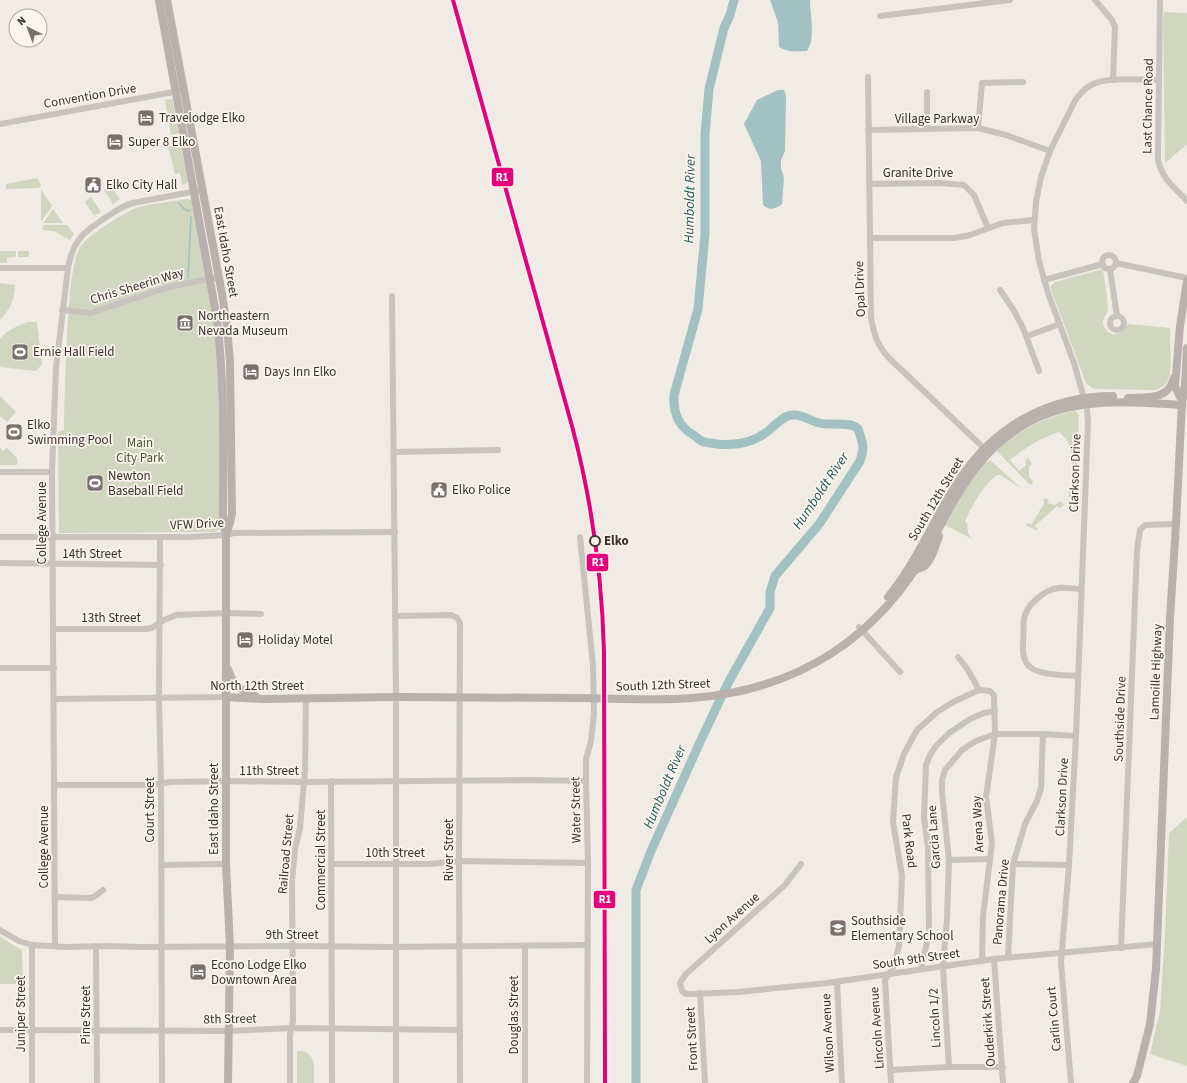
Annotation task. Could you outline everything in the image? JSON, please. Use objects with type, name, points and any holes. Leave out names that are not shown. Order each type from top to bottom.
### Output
[{"type":"main road","name":"East Idaho Street","points":[[158,0],[197,163],[215,278]]},
{"type":"main road","name":"East Idaho Street","points":[[167,0],[180,91],[183,135],[193,192],[227,327],[230,374],[232,514],[230,526],[226,535],[226,864],[230,946],[228,1083]]},
{"type":"main road","points":[[183,135],[189,142],[193,161],[197,163]]},
{"type":"main road","name":"Lamoille Highway","points":[[1182,403],[1175,386],[1180,326],[1187,279]]},
{"type":"main road","name":"Lamoille Highway","points":[[1133,1083],[1150,1024],[1154,992],[1170,618],[1182,403],[1185,386],[1187,348]]},
{"type":"main road","points":[[1128,398],[1158,396],[1168,391],[1174,377],[1178,351]]},
{"type":"main road","name":"South 12th Street","points":[[861,629],[892,593],[908,570],[958,482],[986,450],[1035,419],[1102,396],[1182,403]]},
{"type":"main road","name":"South 12th Street","points":[[1084,401],[1182,403]]},
{"type":"main road","name":"South 12th Street","points":[[459,698],[691,699],[739,692],[789,676],[825,658],[843,646],[892,602],[914,571],[965,482],[986,450]]},
{"type":"main road","points":[[226,661],[232,680],[236,686],[243,691],[263,698]]},
{"type":"main road","name":"North 12th Street","points":[[226,697],[459,698]]},
{"type":"street","points":[[880,16],[1010,0]]},
{"type":"street","points":[[1095,0],[1112,20],[1115,27],[1113,80]]},
{"type":"street","name":"Last Chance Road","points":[[1160,0],[1158,159],[1163,175],[1187,202]]},
{"type":"street","name":"Opal Drive","points":[[868,77],[871,317],[876,340],[883,352],[986,450]]},
{"type":"street","name":"Clarkson Drive","points":[[1061,953],[1069,865],[1076,736],[1077,676],[1088,422],[1074,363],[1044,280],[1036,245],[1034,220],[1036,202],[1041,177],[1050,151],[1076,99],[1081,93],[1098,82],[1113,80],[1159,80]]},
{"type":"street","points":[[978,128],[982,83],[1023,82]]},
{"type":"street","name":"Convention Drive","points":[[0,124],[180,91]]},
{"type":"street","points":[[926,92],[927,129]]},
{"type":"street","name":"Village Parkway","points":[[868,130],[978,128],[1006,134],[1050,151]]},
{"type":"street","name":"Granite Drive","points":[[869,184],[940,183],[964,185],[974,195],[988,228]]},
{"type":"street","name":"College Avenue","points":[[55,946],[52,472],[56,368],[68,268],[71,254],[80,237],[93,226],[124,207],[133,203],[202,190]]},
{"type":"street","points":[[870,238],[955,238],[970,235],[1012,221],[1034,220]]},
{"type":"street","points":[[1103,264],[1104,257],[1108,255],[1114,257],[1116,263]]},
{"type":"street","points":[[1110,269],[1114,267],[1116,263]]},
{"type":"street","points":[[1116,263],[1187,279]]},
{"type":"street","points":[[1044,280],[1103,264]]},
{"type":"street","points":[[1103,264],[1105,267],[1110,269]]},
{"type":"street","points":[[0,268],[68,268]]},
{"type":"street","points":[[1110,269],[1117,316]]},
{"type":"street","name":"Chris Sheerin Way","points":[[62,310],[91,313],[169,287],[215,278]]},
{"type":"street","points":[[1000,290],[1013,309],[1027,336],[1039,371]]},
{"type":"street","points":[[392,296],[396,697],[396,1083]]},
{"type":"street","points":[[1027,336],[1060,324]]},
{"type":"street","points":[[394,452],[498,450]]},
{"type":"street","points":[[0,472],[52,472]]},
{"type":"street","name":"Southside Drive","points":[[1121,948],[1137,566],[1140,530],[1145,525],[1176,524]]},
{"type":"street","name":"VFW Drive","points":[[0,537],[160,537],[226,535],[234,533],[394,532]]},
{"type":"street","name":"Court Street","points":[[160,537],[159,698],[161,783],[162,1083]]},
{"type":"street","name":"Water Street","points":[[580,537],[593,665],[594,713],[592,733],[586,759],[588,863],[588,1083]]},
{"type":"street","name":"14th Street","points":[[0,563],[161,565]]},
{"type":"street","points":[[1077,676],[1036,671],[1030,667],[1023,656],[1024,619],[1026,612],[1032,605],[1049,591],[1060,588],[1081,589]]},
{"type":"street","name":"13th Street","points":[[53,629],[146,629],[160,624],[164,620],[176,615],[226,613],[261,614]]},
{"type":"street","name":"River Street","points":[[395,616],[451,615],[457,618],[460,622],[460,1083]]},
{"type":"street","points":[[861,629],[900,672]]},
{"type":"street","points":[[958,657],[968,670],[979,690]]},
{"type":"street","points":[[0,668],[54,668]]},
{"type":"street","name":"Arena Way","points":[[979,690],[990,691],[995,699],[995,734],[986,797],[992,835],[983,916],[982,960]]},
{"type":"street","name":"Park Road","points":[[889,973],[897,955],[901,925],[902,876],[892,822],[896,777],[908,746],[923,724],[937,712],[979,690]]},
{"type":"street","name":"North 12th Street","points":[[54,699],[226,697]]},
{"type":"street","name":"Railroad Street","points":[[290,1083],[290,1035],[293,1021],[292,881],[295,849],[300,828],[305,770],[306,698]]},
{"type":"street","points":[[921,969],[929,927],[928,848],[924,818],[926,765],[936,746],[949,733],[970,719],[984,713],[995,711]]},
{"type":"street","points":[[995,734],[1076,736]]},
{"type":"street","name":"Garcia Lane","points":[[943,967],[947,919],[949,860],[942,780],[945,770],[962,750],[995,734]]},
{"type":"street","name":"Panorama Drive","points":[[1008,957],[1013,864],[1025,824],[1037,801],[1041,788],[1043,734]]},
{"type":"street","name":"11th Street","points":[[54,785],[150,785],[161,783],[227,781],[586,781]]},
{"type":"street","name":"Commercial Street","points":[[331,781],[332,1083]]},
{"type":"street","points":[[949,860],[990,859]]},
{"type":"street","name":"10th Street","points":[[332,864],[430,864],[459,861],[588,863]]},
{"type":"street","points":[[161,865],[226,864]]},
{"type":"street","name":"Lyon Avenue","points":[[680,988],[680,980],[785,885],[801,864]]},
{"type":"street","points":[[1013,864],[1069,865]]},
{"type":"street","points":[[55,897],[90,898],[94,897],[103,890]]},
{"type":"street","name":"9th Street","points":[[0,930],[19,941],[32,945],[55,946],[587,946]]},
{"type":"street","name":"South 9th Street","points":[[680,988],[686,994],[738,992],[837,982],[889,973],[943,967],[1008,957],[1157,944]]},
{"type":"street","name":"Juniper Street","points":[[32,945],[32,1083]]},
{"type":"street","name":"Pine Street","points":[[96,946],[97,1083]]},
{"type":"street","name":"Douglas Street","points":[[525,946],[525,1083]]},
{"type":"street","name":"Carlin Court","points":[[1061,953],[1071,1083]]},
{"type":"street","name":"Ouderkirk Street","points":[[994,959],[1003,1066],[1003,1083]]},
{"type":"street","name":"Lincoln 1/2","points":[[943,967],[949,1067]]},
{"type":"street","name":"Lincoln Avenue","points":[[889,973],[884,980],[891,1083]]},
{"type":"street","name":"Wilson Avenue","points":[[837,982],[842,1083]]},
{"type":"street","name":"Front Street","points":[[700,993],[705,1083]]},
{"type":"street","name":"8th Street","points":[[0,1030],[97,1029],[228,1031],[292,1028],[460,1030]]},
{"type":"street","points":[[890,1070],[1003,1066]]},
{"type":"green space","points":[[1164,12],[1187,13],[1187,144],[1165,163],[1163,21]]},
{"type":"green space","points":[[172,99],[179,133],[171,135],[165,100]]},
{"type":"green space","points":[[181,145],[188,181],[186,184],[182,185],[180,173],[175,174],[168,146]]},
{"type":"green space","points":[[37,178],[41,185],[39,188],[6,189],[6,184]]},
{"type":"green space","points":[[110,185],[120,199],[113,204],[104,190]]},
{"type":"green space","points":[[41,189],[52,206],[41,222]]},
{"type":"green space","points":[[91,197],[101,212],[94,216],[85,202]]},
{"type":"green space","name":"Main City Park","points":[[187,199],[192,200],[208,273],[218,353],[220,529],[215,532],[59,533],[58,432],[64,430],[68,317],[72,280],[78,253],[81,246],[91,236],[133,209],[151,204]]},
{"type":"green space","points":[[53,209],[63,223],[43,223]]},
{"type":"green space","points":[[44,225],[67,225],[74,234],[70,240],[54,231],[42,230]]},
{"type":"green space","points":[[0,251],[16,251],[16,257],[7,258],[7,263],[0,263]]},
{"type":"green space","points":[[18,251],[29,251],[29,257],[18,257]]},
{"type":"green space","points":[[1103,269],[1108,310],[1103,320],[1103,324],[1108,332],[1111,334],[1120,333],[1128,324],[1170,328],[1170,375],[1169,379],[1163,386],[1155,390],[1094,389],[1086,383],[1050,287],[1055,282]]},
{"type":"green space","points":[[0,283],[15,285],[14,296],[11,304],[7,312],[0,320]]},
{"type":"green space","name":"Ernie Hall Field","points":[[28,322],[37,322],[42,364],[36,371],[0,367],[0,339],[9,331]]},
{"type":"green space","points":[[0,396],[16,412],[7,422],[0,416]]},
{"type":"green space","points":[[1075,411],[1078,413],[1079,421],[1076,496],[1068,497],[1072,478],[1072,457],[1068,441],[1059,432],[1045,437],[1021,451],[1010,460],[1019,471],[1026,465],[1025,462],[1028,458],[1032,464],[1029,467],[1029,477],[1033,482],[1032,485],[1028,483],[997,451],[1023,430],[1043,420]]},
{"type":"green space","points":[[0,448],[3,451],[7,448],[17,458],[17,465],[0,465]]},
{"type":"green space","points":[[991,461],[1021,488],[1000,475],[997,475],[992,479],[978,496],[965,521],[968,525],[968,533],[972,539],[945,525],[971,480],[983,463]]},
{"type":"green space","points":[[1045,498],[1049,500],[1047,503],[1055,505],[1060,501],[1064,505],[1060,508],[1057,506],[1035,526],[1038,529],[1036,530],[1026,525],[1028,523],[1031,525],[1045,502],[1043,500]]},
{"type":"green space","points":[[1187,817],[1187,1066],[1150,1054],[1160,1011],[1169,833]]},
{"type":"green space","points":[[0,937],[22,950],[23,984],[0,984]]},
{"type":"green space","points":[[297,1051],[308,1054],[311,1057],[314,1066],[314,1083],[297,1083]]},
{"type":"water","points":[[770,0],[810,0],[812,34],[810,46],[807,51],[789,51],[779,47],[778,22]]},
{"type":"water","points":[[778,90],[784,90],[786,96],[785,151],[781,160],[781,168],[784,178],[782,204],[770,209],[763,205],[761,161],[744,124],[757,100]]},
{"type":"waterway","name":"Humboldt River","points":[[636,1083],[636,890],[651,851],[728,683],[770,608],[770,592],[775,576],[820,523],[860,461],[863,449],[859,431],[855,427],[845,424],[823,424],[796,415],[789,415],[762,435],[744,443],[717,444],[706,442],[701,441],[687,430],[679,422],[675,412],[674,395],[698,309],[705,234],[705,134],[709,89],[724,28],[730,15],[734,0]]},
{"type":"waterway","points":[[179,203],[184,209],[190,211]]},
{"type":"waterway","points":[[188,278],[191,217]]},
{"type":"transit line","name":"R1","points":[[453,0],[572,426],[585,482],[595,538],[601,595],[604,652],[605,1083]]},
{"type":"place","name":"Travelodge Elko","points":[[146,118]]},
{"type":"place","name":"Super 8 Elko","points":[[115,142]]},
{"type":"place","name":"Elko City Hall","points":[[93,185]]},
{"type":"place","name":"Northeastern Nevada Museum","points":[[185,323]]},
{"type":"place","name":"Ernie Hall Field","points":[[20,352]]},
{"type":"place","name":"Days Inn Elko","points":[[251,372]]},
{"type":"place","name":"Elko Swimming Pool","points":[[14,432]]},
{"type":"place","name":"Newton Baseball Field","points":[[95,483]]},
{"type":"place","name":"Elko Police","points":[[439,490]]},
{"type":"place","name":"Elko","points":[[595,541]]},
{"type":"place","name":"Holiday Motel","points":[[245,640]]},
{"type":"place","name":"Southside Elementary School","points":[[838,928]]},
{"type":"place","name":"Econo Lodge Elko Downtown Area","points":[[198,972]]}]
